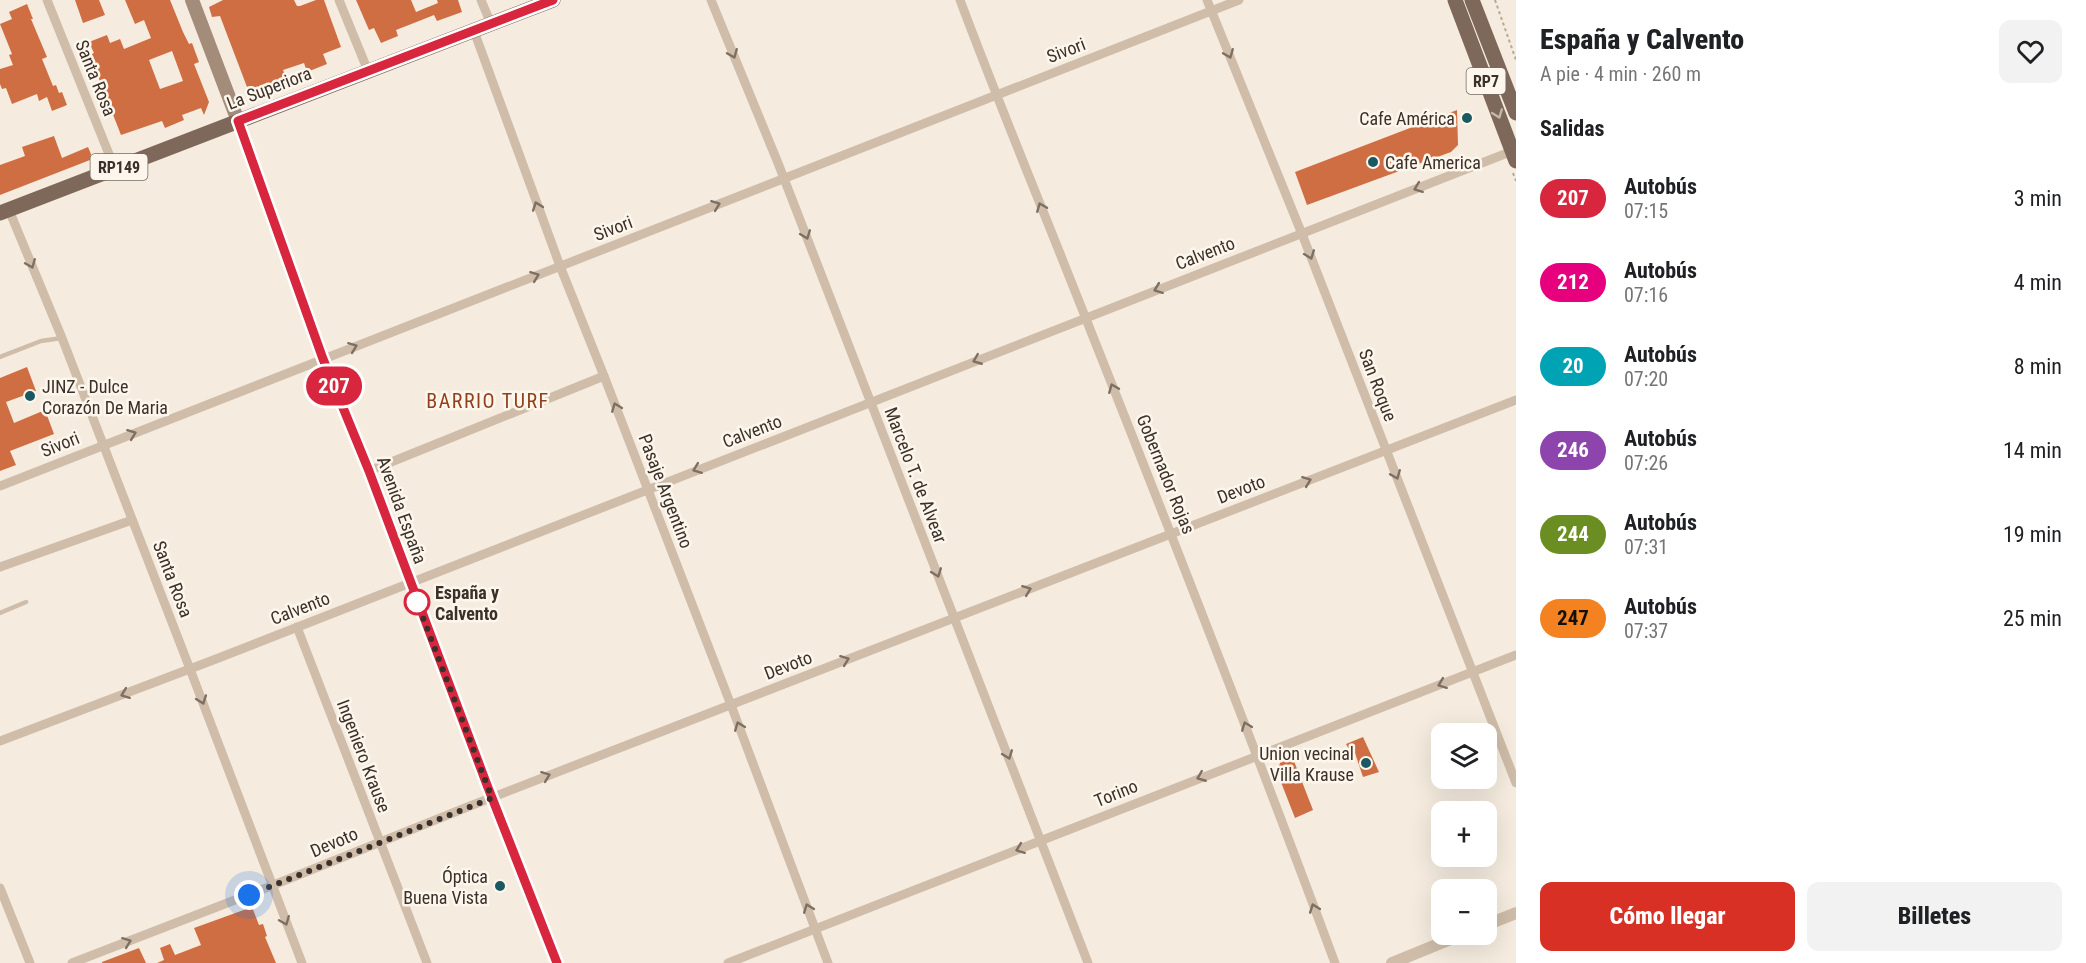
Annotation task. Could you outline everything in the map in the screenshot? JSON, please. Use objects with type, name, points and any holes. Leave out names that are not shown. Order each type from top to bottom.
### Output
[{"type":"main road","name":"Avenida España","points":[[192,0],[238,121]]},
{"type":"main road","name":"La Superiora","points":[[5,211],[553,0]]},
{"type":"main road","name":"RP7","points":[[1455,0],[1515,154]]},
{"type":"main road","name":"RP7","points":[[1472,0],[1516,113]]},
{"type":"street","name":"Santa Rosa","points":[[48,0],[115,169]]},
{"type":"street","points":[[339,0],[368,71]]},
{"type":"street","points":[[481,0],[491,24]]},
{"type":"street","name":"Marcelo T. de Alvear","points":[[711,0],[784,178],[1088,963]]},
{"type":"street","name":"Gobernador Rojas","points":[[960,0],[1258,755],[1335,963]]},
{"type":"street","name":"San Roque","points":[[1207,0],[1302,234],[1516,783]]},
{"type":"street","name":"Sivori","points":[[0,486],[1239,0]]},
{"type":"street","name":"Pasaje Argentino","points":[[474,31],[560,266],[731,705],[828,963]]},
{"type":"street","name":"Avenida España","points":[[238,121],[323,359],[369,471],[492,798],[557,963]]},
{"type":"street","name":"Calvento","points":[[0,741],[871,403],[1085,317],[1515,154]]},
{"type":"street","name":"Santa Rosa","points":[[5,211],[62,338],[302,963]]},
{"type":"street","points":[[369,471],[604,376]]},
{"type":"street","name":"Devoto","points":[[72,963],[1516,400]]},
{"type":"street","points":[[0,567],[132,520]]},
{"type":"street","name":"Ingeniero Krause","points":[[297,627],[427,963]]},
{"type":"street","name":"Torino","points":[[728,963],[1516,655]]},
{"type":"street","points":[[0,888],[30,963]]},
{"type":"street","points":[[1497,921],[1516,913]]},
{"type":"street","points":[[1392,963],[1436,945]]},
{"type":"lane","points":[[0,357],[41,341],[62,338]]},
{"type":"lane","points":[[0,612],[26,602]]},
{"type":"path","points":[[1495,0],[1516,60]]},
{"type":"building","points":[[75,0],[99,0],[105,15],[83,23]]},
{"type":"building","points":[[125,0],[170,0],[199,62],[194,64],[209,102],[204,115],[201,108],[182,115],[184,120],[165,128],[162,121],[121,135],[92,61],[94,61],[92,54],[94,53],[89,42],[107,35],[110,43],[120,39],[124,49],[151,38],[144,20],[135,24]],"holes":[[[172,51],[183,81],[160,89],[149,60]]]},
{"type":"building","points":[[223,0],[294,0],[297,6],[300,6],[316,0],[324,0],[341,47],[323,54],[327,64],[307,72],[304,63],[283,70],[287,80],[257,91],[247,87],[220,16],[212,17],[209,7]]},
{"type":"building","points":[[356,0],[411,0],[416,12],[438,3],[437,0],[458,0],[462,12],[437,21],[434,15],[396,30],[398,36],[381,43],[374,28],[369,30]]},
{"type":"building","points":[[27,4],[47,57],[42,59],[53,86],[56,85],[59,93],[62,92],[67,105],[52,111],[47,97],[39,101],[37,94],[12,104],[6,88],[2,89],[0,84],[0,69],[13,65],[9,55],[12,54],[0,24],[12,19],[9,12]]},
{"type":"building","name":"Cafe America","points":[[1457,110],[1458,145],[1451,152],[1307,205],[1295,172]]},
{"type":"building","points":[[54,136],[62,158],[88,147],[91,154],[90,160],[0,195],[0,165],[25,156],[22,147]]},
{"type":"building","points":[[27,367],[36,391],[6,402],[14,423],[45,410],[54,434],[10,451],[16,465],[0,471],[0,378]]},
{"type":"building","name":"Union vecinal Villa Krause","points":[[1363,737],[1379,772],[1363,777],[1355,753],[1351,753],[1346,744]]},
{"type":"building","points":[[1292,756],[1313,810],[1295,818],[1277,772],[1281,760]]},
{"type":"building","points":[[252,907],[259,925],[263,924],[267,936],[265,937],[276,963],[157,963],[164,960],[160,948],[170,944],[175,955],[201,945],[194,928]]},
{"type":"building","points":[[139,948],[146,963],[102,963],[102,962]]},
{"type":"bus line","name":"207","points":[[553,0],[238,121],[261,179],[292,276],[323,359],[369,471],[487,785],[557,963]]},
{"type":"place","name":"Cafe América","points":[[1467,118]]},
{"type":"place","name":"Cafe America","points":[[1373,162]]},
{"type":"place","name":"JINZ - Dulce Corazón De Maria","points":[[30,396]]},
{"type":"place","name":"España y Calvento","points":[[417,602]]},
{"type":"place","name":"Union vecinal Villa Krause","points":[[1366,763]]},
{"type":"place","name":"Óptica Buena Vista","points":[[500,886]]},
{"type":"district","name":"BARRIO TURF","points":[[488,401]]},
{"type":"route","points":[[249,895],[492,798],[417,602]]}]
